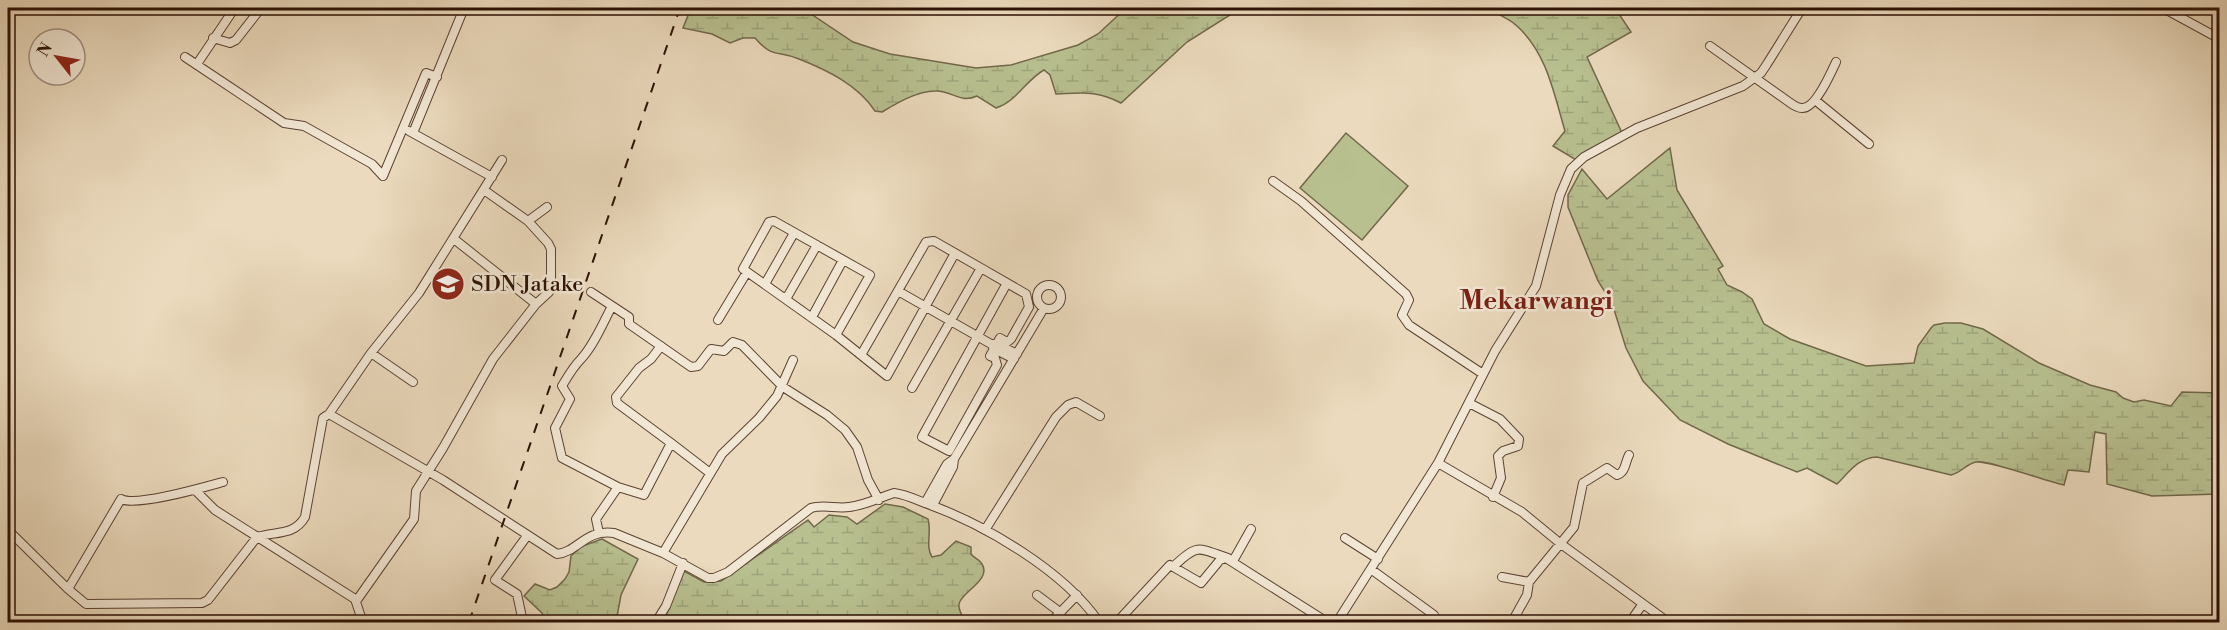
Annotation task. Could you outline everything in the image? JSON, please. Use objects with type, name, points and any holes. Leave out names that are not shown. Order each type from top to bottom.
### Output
[{"type":"street","points":[[213,38],[230,43],[236,40],[261,8]]},
{"type":"street","points":[[413,133],[438,77],[464,8]]},
{"type":"street","points":[[1340,622],[1438,463],[1495,351],[1536,286],[1560,195],[1567,176],[1576,163],[1598,148],[1637,128],[1734,91],[1754,78],[1767,64],[1802,8]]},
{"type":"street","points":[[2163,8],[2220,39]]},
{"type":"street","points":[[196,64],[231,12]]},
{"type":"street","points":[[1710,46],[1798,107],[1808,107],[1815,100],[1836,62]]},
{"type":"street","points":[[185,57],[284,123],[304,126],[372,164],[383,176],[426,73],[438,77]]},
{"type":"street","points":[[1815,100],[1869,144]]},
{"type":"street","points":[[403,128],[492,177]]},
{"type":"street","points":[[8,530],[82,602],[92,605],[202,603],[208,600],[257,537],[295,529],[305,517],[323,418],[329,414],[371,353],[419,293],[501,160]]},
{"type":"street","points":[[372,164],[388,163]]},
{"type":"street","points":[[1274,180],[1406,294],[1409,300],[1402,315],[1408,325],[1483,374]]},
{"type":"street","points":[[357,600],[414,519],[415,495],[493,359],[536,303],[549,292],[551,286],[548,243],[528,221],[484,190]]},
{"type":"street","points":[[528,221],[546,207]]},
{"type":"street","points":[[836,335],[870,275],[774,221],[769,222],[743,269],[812,317],[887,376],[955,254]]},
{"type":"street","points":[[765,284],[794,232]]},
{"type":"street","points":[[454,239],[536,303]]},
{"type":"street","points":[[861,355],[926,242],[934,241],[1026,294],[1029,307],[1011,339],[1007,342],[1000,338],[994,345],[990,356],[995,358],[997,365],[949,451],[922,437],[1007,284]]},
{"type":"street","points":[[786,299],[817,245]]},
{"type":"street","points":[[812,317],[843,260]]},
{"type":"street","points":[[912,388],[981,268]]},
{"type":"street","points":[[718,320],[747,272]]},
{"type":"street","points":[[898,291],[1015,357]]},
{"type":"street","points":[[591,292],[629,317],[629,324],[691,367],[698,366],[711,349],[724,351],[733,342],[742,345],[783,387],[827,415],[845,430],[857,447],[868,480],[879,500]]},
{"type":"street","points":[[612,306],[594,339],[580,360],[575,363],[562,386],[570,399],[555,428],[562,458],[618,487],[644,495],[671,443]]},
{"type":"street","points":[[929,504],[953,467],[954,459],[1044,308]]},
{"type":"street","points":[[661,346],[651,360],[639,368],[615,397],[617,403],[710,473]]},
{"type":"street","points":[[371,353],[413,382]]},
{"type":"street","points":[[663,554],[722,454],[759,418],[783,387],[793,360]]},
{"type":"street","points":[[986,530],[1041,440],[1063,409],[1076,402],[1100,416]]},
{"type":"street","points":[[1469,404],[1500,419],[1519,439],[1518,446],[1501,452],[1498,456],[1501,478],[1493,497]]},
{"type":"street","points":[[329,414],[429,472],[553,553],[560,554],[599,533],[614,533],[683,563],[704,576],[714,578],[728,572],[811,508],[849,507],[879,500],[894,493],[929,504],[986,530],[1028,557],[1077,595],[1099,622]]},
{"type":"street","points":[[1516,620],[1530,582],[1575,524],[1583,483],[1607,468],[1617,475],[1620,474],[1624,470],[1629,455]]},
{"type":"street","points":[[1438,463],[1522,512],[1561,544],[1668,622]]},
{"type":"street","points":[[68,589],[121,499],[126,502],[195,490],[224,482]]},
{"type":"street","points":[[599,533],[596,519],[618,487]]},
{"type":"street","points":[[195,490],[210,506],[357,600],[361,617],[365,622]]},
{"type":"street","points":[[1231,560],[1251,529]]},
{"type":"street","points":[[524,622],[517,594],[495,580],[527,536]]},
{"type":"street","points":[[1345,538],[1378,559]]},
{"type":"street","points":[[1174,566],[1191,550],[1202,549],[1231,560],[1328,622]]},
{"type":"street","points":[[1117,622],[1166,567],[1174,566],[1201,583],[1220,560],[1231,560]]},
{"type":"street","points":[[656,622],[666,606],[683,563]]},
{"type":"street","points":[[1372,570],[1434,615]]},
{"type":"street","points":[[1502,577],[1530,582]]},
{"type":"street","points":[[1037,595],[1061,613]]},
{"type":"street","points":[[1052,622],[1077,595]]},
{"type":"street","points":[[1630,622],[1642,605]]},
{"type":"street","points":[[2008,622],[2014,620],[2026,622]]},
{"type":"green space","points":[[691,8],[802,8],[853,42],[890,54],[976,68],[1011,65],[1078,45],[1098,34],[1126,8],[1241,8],[1187,42],[1121,103],[1097,94],[1056,94],[1050,75],[1044,70],[1009,101],[996,108],[977,96],[960,98],[946,92],[935,91],[914,95],[882,112],[875,111],[860,93],[841,79],[792,56],[771,52],[755,38],[743,38],[730,43],[712,34],[683,28]]},
{"type":"green space","points":[[1485,8],[1615,8],[1631,32],[1587,57],[1622,133],[1576,160],[1553,146],[1565,131],[1542,61],[1536,49],[1517,26]]},
{"type":"green space","points":[[1346,133],[1408,186],[1362,240],[1300,188]]},
{"type":"green space","points":[[1670,148],[1677,190],[1723,266],[1718,269],[1727,285],[1752,299],[1764,324],[1790,339],[1866,366],[1914,363],[1918,346],[1934,325],[1961,323],[1983,329],[2039,363],[2090,385],[2116,392],[2123,398],[2134,402],[2144,400],[2171,406],[2182,392],[2219,393],[2219,494],[2152,496],[2107,484],[2106,434],[2095,432],[2089,472],[2068,470],[2064,485],[1983,462],[1972,463],[1951,475],[1877,457],[1859,463],[1837,484],[1807,468],[1797,472],[1728,444],[1680,420],[1643,381],[1626,348],[1612,303],[1598,281],[1568,207],[1568,195],[1582,169],[1607,199]]},
{"type":"green space","points":[[885,504],[903,507],[928,519],[929,548],[932,557],[941,555],[956,541],[971,547],[971,554],[981,563],[984,570],[980,581],[961,599],[959,604],[965,622],[658,622],[684,571],[704,582],[721,581],[808,520],[814,527],[829,515],[847,517],[857,524]]},
{"type":"green space","points":[[602,539],[638,559],[621,595],[616,622],[546,622],[542,613],[524,596],[535,584],[550,590],[557,587],[569,572],[571,556],[580,547]]},
{"type":"railway","points":[[469,622],[680,8]]},
{"type":"place","name":"SDN Jatake","points":[[448,284]]},
{"type":"district","name":"Mekarwangi","points":[[1536,301]]}]
